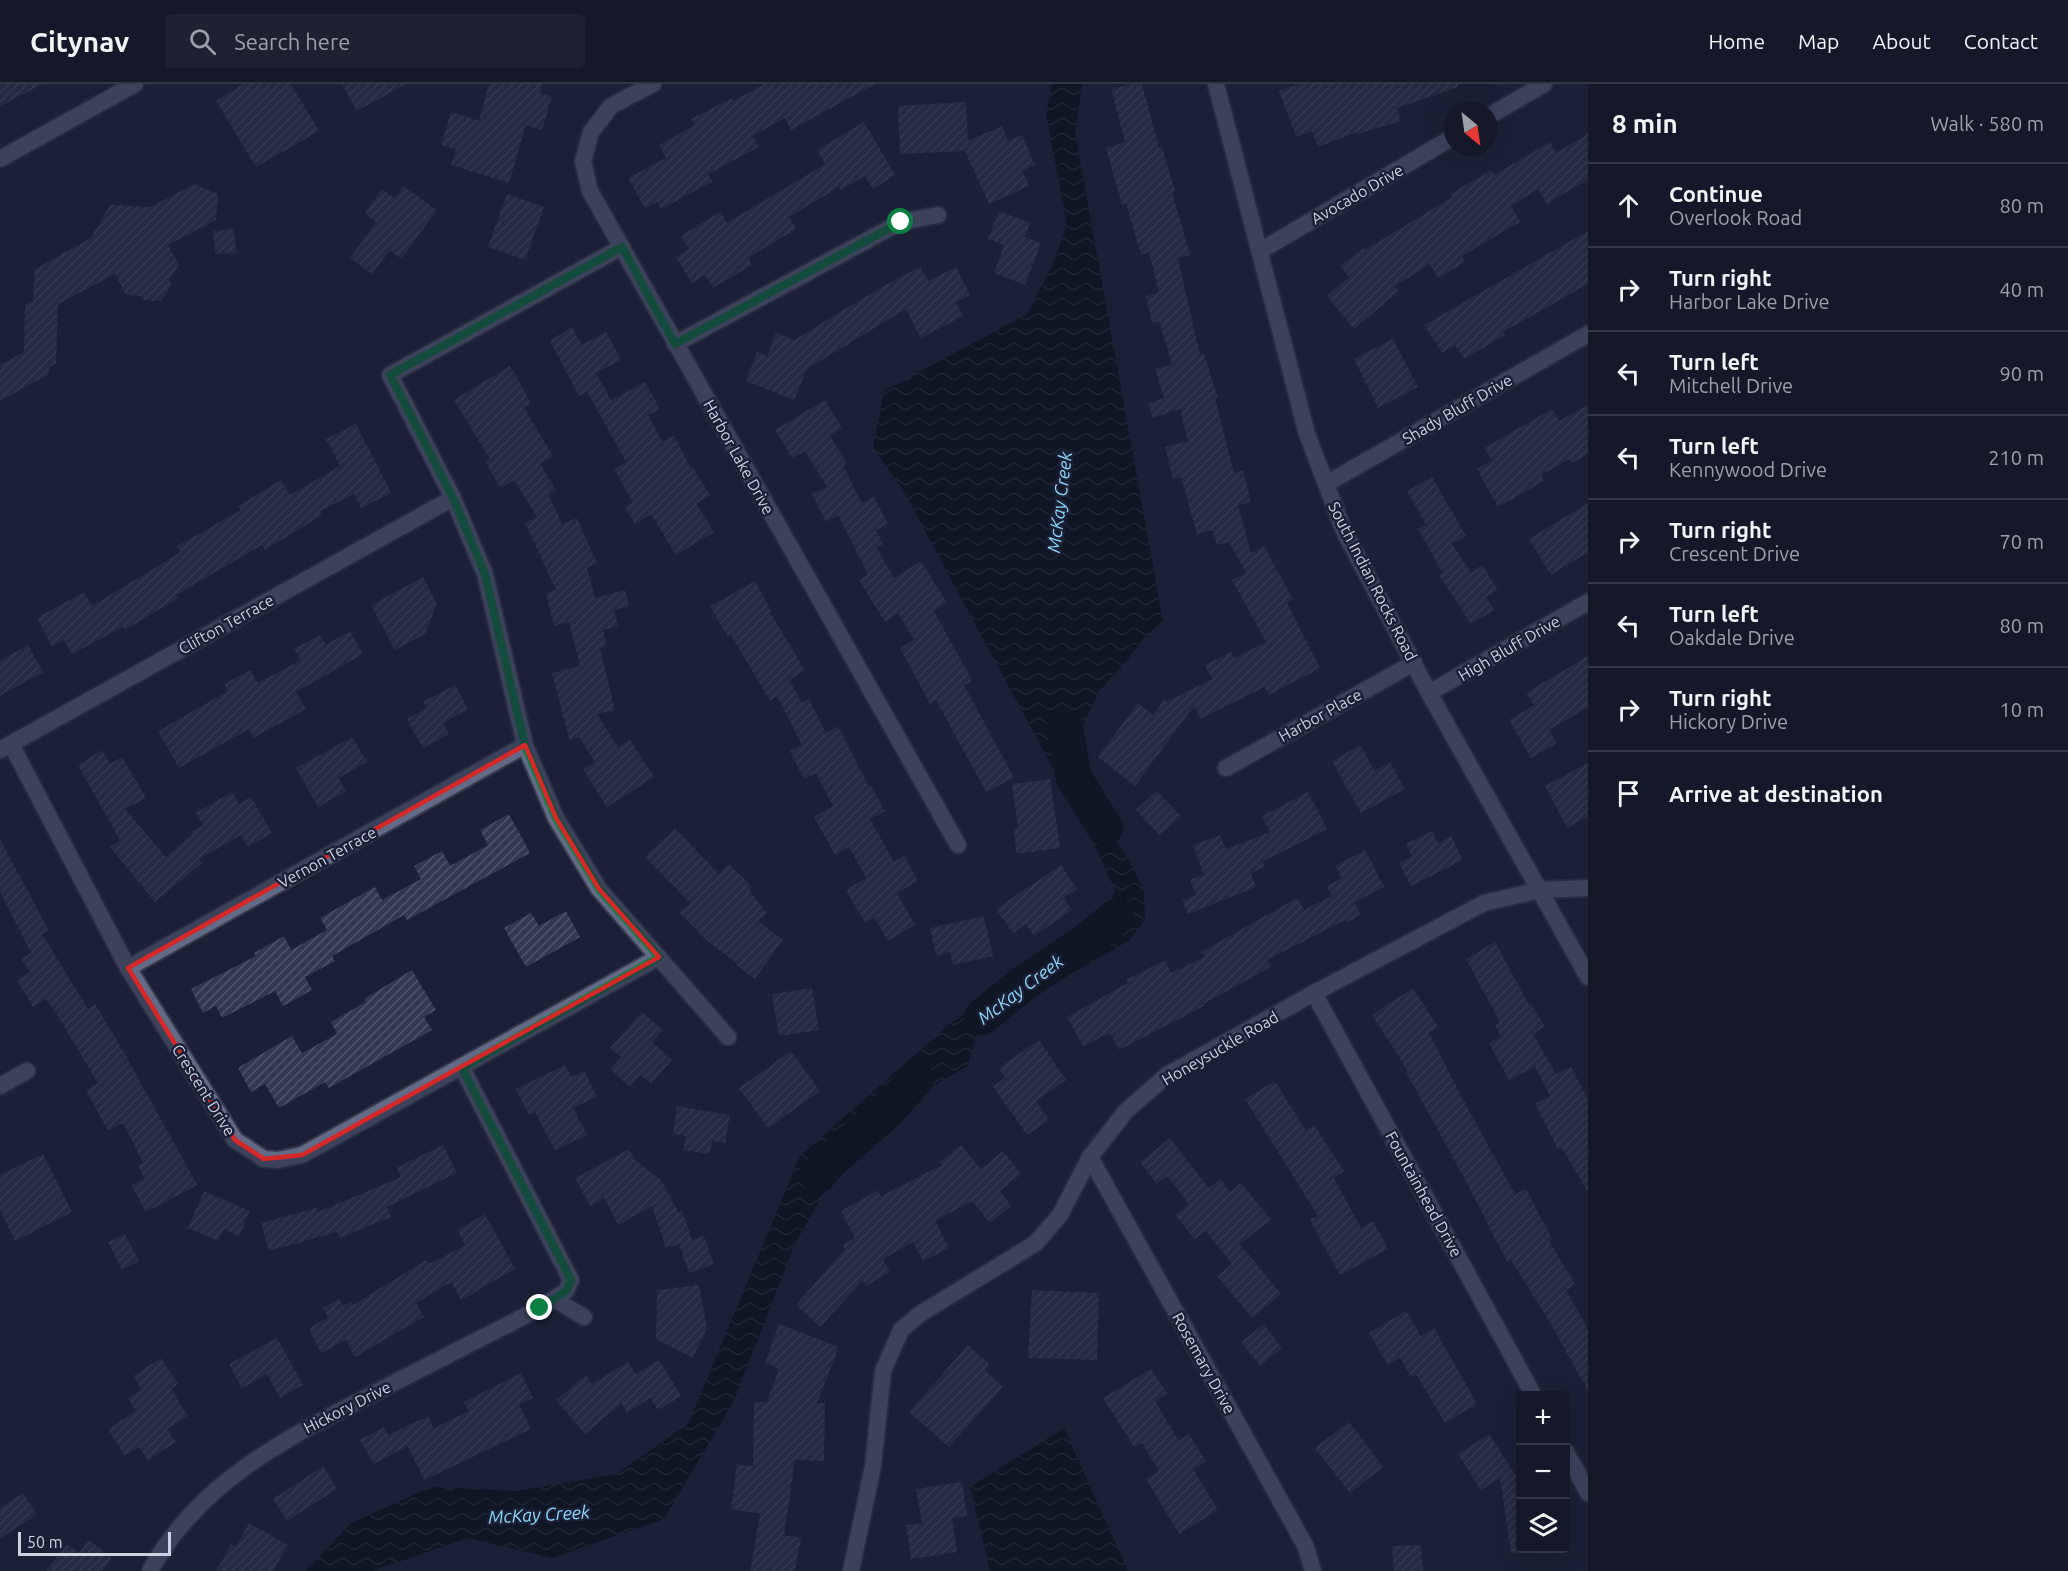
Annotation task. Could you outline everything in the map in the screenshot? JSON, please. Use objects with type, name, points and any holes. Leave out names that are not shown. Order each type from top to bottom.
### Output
[{"type":"street","points":[[0,159],[135,84]]},
{"type":"street","name":"Harbor Lake Drive","points":[[652,84],[611,106],[591,132],[583,161],[590,191],[958,845]]},
{"type":"street","name":"South Indian Rocks Road","points":[[1216,84],[1307,434],[1344,531],[1429,693],[1588,977]]},
{"type":"street","points":[[1498,111],[1544,84]]},
{"type":"street","name":"Avocado Drive","points":[[1260,250],[1444,142]]},
{"type":"street","points":[[675,344],[901,222],[938,215]]},
{"type":"street","points":[[622,247],[390,375],[453,498],[485,574],[525,746],[556,818],[599,889],[728,1037]]},
{"type":"street","name":"Shady Bluff Drive","points":[[1326,484],[1588,334]]},
{"type":"street","name":"Clifton Terrace","points":[[6,747],[453,498]]},
{"type":"street","name":"High Bluff Drive","points":[[1429,693],[1588,602]]},
{"type":"street","name":"Harbor Place","points":[[1226,768],[1414,663]]},
{"type":"street","name":"Vernon Terrace","points":[[128,968],[525,746]]},
{"type":"street","name":"Crescent Drive","points":[[6,747],[128,968],[235,1140],[264,1159],[278,1160],[302,1155],[659,957]]},
{"type":"street","name":"Honeysuckle Road","points":[[851,1571],[873,1466],[883,1371],[901,1330],[920,1314],[1036,1243],[1060,1215],[1090,1157],[1126,1111],[1167,1075],[1314,993],[1484,903],[1540,890],[1588,888]]},
{"type":"street","name":"Fountainhead Drive","points":[[1314,993],[1532,1391]]},
{"type":"street","name":"Hickory Drive","points":[[150,1571],[164,1546],[206,1497],[254,1461],[298,1432],[540,1308],[566,1291],[571,1280],[462,1068]]},
{"type":"street","points":[[0,1086],[27,1071]]},
{"type":"street","name":"Rosemary Drive","points":[[1090,1157],[1306,1547],[1313,1571]]},
{"type":"street","points":[[554,1299],[584,1317]]},
{"type":"street","points":[[1570,1459],[1588,1493]]},
{"type":"highlighted area","points":[[525,745],[556,818],[599,889],[659,957],[302,1155],[264,1159],[235,1140],[128,968]]},
{"type":"water","points":[[1052,84],[1082,84],[1075,133],[1163,621],[1146,635],[1125,663],[1098,692],[1081,731],[1086,768],[1063,787],[903,490],[873,447],[884,391],[1027,314],[1053,264],[1067,224],[1046,115]]},
{"type":"water","points":[[1079,786],[1128,858],[1144,891],[1145,920],[1130,940],[1020,1003],[980,1020],[968,1066],[859,1128],[793,1248],[734,1401],[664,1519],[552,1558],[468,1538],[372,1571],[306,1571],[350,1524],[430,1487],[517,1491],[616,1474],[688,1424],[800,1156],[952,1022],[1051,969],[1103,926],[1115,890],[1087,829],[1068,795]]},
{"type":"water","points":[[1064,1428],[1128,1571],[990,1571],[970,1487]]},
{"type":"building","points":[[0,84],[43,84],[0,106]]},
{"type":"building","points":[[243,84],[291,84],[319,131],[256,167],[216,101]]},
{"type":"building","points":[[342,84],[406,84],[357,111]]},
{"type":"building","points":[[489,84],[543,84],[540,93],[552,96],[542,130],[526,125],[509,183],[451,165],[456,149],[441,145],[451,112],[479,121]]},
{"type":"building","points":[[764,84],[875,84],[791,130],[785,118],[753,136],[759,147],[708,174],[712,182],[661,209],[657,202],[645,208],[628,178],[666,158],[659,145],[695,125],[691,119],[732,98],[733,101]]},
{"type":"building","points":[[1142,84],[1159,148],[1162,147],[1175,191],[1172,192],[1190,255],[1178,258],[1200,355],[1204,354],[1218,398],[1215,398],[1234,473],[1243,470],[1251,502],[1238,505],[1251,553],[1264,546],[1293,599],[1287,603],[1320,668],[1269,695],[1265,687],[1200,719],[1194,706],[1135,786],[1098,757],[1138,703],[1153,715],[1164,700],[1166,702],[1212,679],[1205,665],[1231,652],[1234,658],[1266,642],[1232,580],[1246,573],[1229,542],[1217,545],[1212,530],[1197,534],[1181,477],[1173,479],[1165,447],[1188,441],[1180,409],[1153,418],[1148,403],[1164,398],[1155,369],[1172,364],[1159,321],[1152,323],[1146,296],[1159,293],[1149,252],[1141,255],[1126,204],[1122,205],[1106,148],[1125,142],[1111,89]]},
{"type":"building","points":[[1299,84],[1458,84],[1458,87],[1397,108],[1401,121],[1358,134],[1358,132],[1318,147],[1312,131],[1296,137],[1279,91]]},
{"type":"building","points":[[966,102],[968,141],[1002,126],[1008,141],[1022,135],[1035,165],[1022,171],[1029,186],[989,204],[965,151],[900,154],[898,106]]},
{"type":"building","points":[[864,122],[895,175],[873,189],[865,176],[841,190],[839,187],[789,217],[796,229],[748,258],[752,265],[713,288],[705,275],[692,283],[676,257],[689,249],[681,236],[720,212],[727,223],[825,164],[817,150]]},
{"type":"building","points":[[1588,134],[1588,179],[1547,204],[1538,189],[1511,206],[1520,222],[1462,256],[1465,262],[1438,278],[1430,264],[1395,286],[1399,291],[1354,329],[1327,296],[1349,277],[1340,266],[1363,248],[1365,250],[1452,197],[1450,194],[1492,170],[1494,175],[1550,142],[1556,153]]},
{"type":"building","points":[[194,184],[218,194],[216,220],[168,245],[179,265],[169,280],[172,284],[161,301],[144,300],[142,296],[126,295],[115,274],[58,304],[56,364],[49,367],[49,374],[0,401],[0,365],[24,352],[25,305],[33,301],[35,269],[91,238],[110,205],[151,207]]},
{"type":"building","points":[[403,186],[437,210],[401,259],[390,250],[372,274],[350,258],[376,222],[365,213],[382,189],[394,198]]},
{"type":"building","points":[[507,194],[544,207],[525,260],[488,247]]},
{"type":"building","points":[[999,211],[1030,223],[1025,237],[1041,243],[1025,285],[994,273],[1004,245],[988,239]]},
{"type":"building","points":[[234,229],[236,253],[215,254],[213,231]]},
{"type":"building","points":[[1588,231],[1588,284],[1503,332],[1505,335],[1464,359],[1455,345],[1442,353],[1424,325]]},
{"type":"building","points":[[920,267],[928,281],[956,267],[970,295],[956,302],[963,316],[921,338],[906,309],[807,369],[794,400],[746,381],[757,352],[767,356],[776,333],[794,340],[880,288]]},
{"type":"building","points":[[572,327],[582,345],[606,332],[621,360],[596,373],[611,400],[645,382],[660,409],[648,415],[662,442],[674,436],[691,468],[710,495],[696,504],[714,532],[676,555],[651,514],[635,524],[625,507],[633,503],[614,469],[626,462],[587,391],[579,396],[550,341]]},
{"type":"building","points":[[1393,339],[1418,387],[1378,408],[1354,359]]},
{"type":"building","points":[[510,366],[531,403],[524,408],[553,456],[540,464],[556,490],[549,495],[562,524],[577,518],[597,563],[587,568],[595,598],[625,590],[629,606],[614,610],[618,626],[603,630],[607,646],[600,648],[615,710],[597,714],[618,747],[630,740],[654,777],[607,807],[583,769],[595,762],[579,737],[569,739],[552,673],[580,666],[569,622],[554,626],[546,593],[556,590],[525,523],[537,517],[514,480],[501,488],[485,462],[490,459],[454,400]]},
{"type":"building","points":[[825,400],[842,428],[830,436],[847,464],[843,466],[862,503],[874,497],[888,524],[876,530],[883,544],[876,547],[894,578],[921,561],[947,603],[934,611],[972,681],[964,685],[1014,778],[986,792],[936,700],[930,704],[900,648],[914,640],[898,613],[885,622],[859,580],[868,574],[838,515],[826,522],[812,494],[827,487],[805,451],[792,458],[775,430]]},
{"type":"building","points":[[1588,405],[1588,454],[1572,463],[1569,459],[1541,475],[1544,481],[1498,507],[1477,469],[1492,460],[1484,448],[1552,409],[1559,421]]},
{"type":"building","points":[[356,424],[391,493],[361,508],[354,494],[320,511],[322,515],[265,550],[262,545],[176,595],[178,598],[125,630],[123,627],[72,654],[64,640],[52,646],[37,618],[84,592],[92,606],[181,552],[177,546],[241,510],[238,506],[281,480],[290,495],[340,466],[326,439]]},
{"type":"building","points":[[1432,477],[1466,536],[1452,544],[1471,573],[1482,565],[1498,590],[1486,597],[1494,610],[1471,624],[1439,575],[1443,573],[1418,529],[1426,525],[1407,491]]},
{"type":"building","points":[[1588,503],[1588,552],[1551,575],[1529,539]]},
{"type":"building","points":[[423,577],[437,604],[425,634],[395,650],[371,605]]},
{"type":"building","points":[[755,581],[772,612],[770,612],[805,670],[789,680],[802,703],[809,699],[826,733],[838,726],[869,787],[871,786],[885,811],[870,819],[894,862],[904,856],[918,881],[897,893],[915,925],[888,941],[874,917],[865,923],[846,890],[866,878],[849,847],[835,855],[814,817],[833,806],[816,773],[804,779],[790,751],[802,745],[777,696],[770,701],[731,635],[728,637],[710,606]]},
{"type":"building","points":[[350,631],[363,654],[296,692],[306,709],[253,738],[249,729],[179,768],[158,731],[228,691],[224,684],[250,670],[258,683],[301,660],[294,649],[320,635],[326,645]]},
{"type":"building","points":[[28,645],[43,672],[0,696],[0,661]]},
{"type":"building","points":[[1588,656],[1588,707],[1549,730],[1557,743],[1531,758],[1509,720],[1534,705],[1526,693]]},
{"type":"building","points":[[455,685],[468,709],[443,723],[449,734],[423,748],[407,719],[427,708],[423,702]]},
{"type":"building","points":[[352,737],[367,762],[339,778],[346,791],[318,807],[296,768]]},
{"type":"building","points":[[1360,745],[1375,771],[1390,762],[1405,789],[1361,813],[1332,761]]},
{"type":"building","points":[[102,750],[110,764],[122,757],[146,798],[125,809],[166,857],[192,834],[191,832],[203,825],[196,813],[232,792],[239,804],[251,797],[272,833],[248,847],[241,835],[199,859],[202,863],[155,902],[110,847],[120,840],[78,765]]},
{"type":"building","points":[[1588,763],[1588,816],[1567,828],[1545,786]]},
{"type":"building","points":[[1050,779],[1060,848],[1016,854],[1014,828],[1018,828],[1012,784]]},
{"type":"building","points":[[1157,791],[1181,816],[1160,836],[1136,810]]},
{"type":"building","points":[[1308,792],[1327,829],[1262,862],[1265,867],[1251,873],[1256,887],[1188,914],[1182,900],[1196,895],[1190,880],[1204,875],[1193,845],[1220,835],[1226,849],[1270,832],[1262,816]]},
{"type":"building","points":[[509,814],[530,853],[407,920],[404,915],[332,956],[335,961],[305,977],[312,990],[283,1006],[275,991],[222,1018],[216,1006],[203,1013],[191,989],[256,956],[254,953],[284,936],[291,950],[327,930],[320,918],[375,887],[382,900],[421,879],[414,866],[442,851],[450,866],[488,845],[480,830]]},
{"type":"building","points":[[675,828],[719,874],[729,864],[752,887],[749,890],[767,913],[758,921],[783,940],[755,979],[707,941],[679,912],[690,903],[645,857]]},
{"type":"building","points":[[1432,831],[1438,843],[1451,836],[1463,860],[1411,886],[1399,863],[1412,856],[1406,844]]},
{"type":"building","points":[[0,839],[49,931],[42,934],[88,1009],[95,1004],[197,1185],[146,1212],[132,1186],[145,1179],[138,1166],[143,1163],[123,1123],[108,1131],[86,1090],[98,1083],[56,1013],[46,999],[33,1007],[17,980],[30,972],[21,958],[31,953],[0,892]]},
{"type":"building","points":[[1365,850],[1384,887],[1354,903],[1361,915],[1346,923],[1345,920],[1267,960],[1271,967],[1203,1004],[1204,1006],[1119,1050],[1110,1033],[1083,1046],[1067,1017],[1128,983],[1126,980],[1165,960],[1171,973],[1204,957],[1201,952],[1297,898],[1304,910],[1332,896],[1327,886],[1342,878],[1335,866]]},
{"type":"building","points":[[1061,865],[1077,889],[1064,898],[1072,910],[1034,936],[1026,924],[1013,933],[996,909]]},
{"type":"building","points":[[566,911],[580,937],[526,967],[504,928],[531,913],[539,926]]},
{"type":"building","points":[[984,916],[993,956],[953,965],[950,952],[936,955],[930,928]]},
{"type":"building","points":[[1495,942],[1529,1005],[1531,1004],[1545,1027],[1533,1034],[1556,1074],[1571,1067],[1588,1100],[1588,1192],[1561,1147],[1558,1149],[1535,1104],[1550,1096],[1535,1067],[1509,1080],[1489,1043],[1501,1037],[1495,1025],[1500,1022],[1466,959]]},
{"type":"building","points":[[412,970],[436,1010],[424,1017],[432,1030],[329,1088],[325,1082],[279,1108],[265,1084],[251,1092],[238,1068],[292,1036],[302,1053],[337,1034],[331,1022],[366,1002],[364,999]]},
{"type":"building","points":[[812,988],[819,1030],[779,1036],[772,994]]},
{"type":"building","points":[[1413,988],[1438,1027],[1429,1033],[1467,1107],[1515,1194],[1526,1189],[1552,1239],[1549,1241],[1575,1284],[1566,1290],[1588,1329],[1588,1391],[1548,1319],[1511,1260],[1507,1262],[1406,1072],[1408,1071],[1372,1015]]},
{"type":"building","points":[[642,1012],[663,1030],[652,1042],[672,1060],[651,1084],[641,1075],[630,1087],[610,1069],[621,1057],[610,1048]]},
{"type":"building","points":[[1039,1040],[1066,1080],[1036,1101],[1049,1120],[1027,1135],[993,1086],[1005,1078],[999,1068]]},
{"type":"building","points":[[791,1051],[820,1091],[768,1128],[739,1088]]},
{"type":"building","points":[[565,1065],[571,1077],[584,1071],[597,1097],[573,1108],[587,1135],[555,1150],[535,1112],[529,1115],[516,1089]]},
{"type":"building","points":[[1275,1081],[1306,1131],[1314,1125],[1344,1171],[1334,1178],[1361,1228],[1373,1221],[1388,1249],[1340,1275],[1310,1220],[1318,1216],[1245,1099]]},
{"type":"building","points":[[677,1106],[730,1115],[725,1143],[712,1141],[710,1154],[683,1150],[686,1136],[673,1134]]},
{"type":"building","points":[[1170,1138],[1209,1188],[1220,1179],[1230,1192],[1241,1183],[1271,1220],[1240,1244],[1281,1294],[1252,1318],[1217,1276],[1232,1264],[1206,1231],[1195,1240],[1175,1215],[1189,1204],[1167,1176],[1157,1184],[1140,1162]]},
{"type":"building","points":[[443,1145],[457,1173],[387,1207],[391,1217],[340,1238],[337,1232],[269,1251],[261,1223],[316,1208],[318,1212],[401,1177],[396,1168]]},
{"type":"building","points":[[961,1145],[981,1169],[1003,1151],[1021,1174],[1000,1191],[1011,1206],[990,1223],[972,1201],[935,1221],[949,1248],[923,1261],[913,1242],[883,1259],[890,1272],[866,1286],[863,1280],[820,1327],[796,1305],[845,1249],[843,1245],[855,1238],[841,1211],[878,1190],[881,1196],[942,1165],[940,1162]]},
{"type":"building","points":[[629,1149],[635,1160],[661,1180],[679,1213],[682,1211],[692,1240],[666,1248],[652,1206],[618,1225],[604,1198],[590,1206],[575,1178]]},
{"type":"building","points":[[43,1154],[72,1212],[15,1241],[0,1210],[0,1175]]},
{"type":"building","points":[[204,1191],[250,1211],[239,1236],[224,1229],[218,1241],[188,1228]]},
{"type":"building","points":[[485,1214],[515,1269],[461,1300],[451,1282],[416,1303],[424,1317],[355,1357],[346,1340],[321,1353],[309,1328],[328,1318],[323,1308],[339,1299],[343,1306],[351,1302],[353,1305],[426,1260],[429,1264],[465,1245],[457,1230]]},
{"type":"building","points":[[125,1234],[139,1261],[122,1270],[108,1242]]},
{"type":"building","points":[[704,1236],[714,1264],[689,1273],[679,1244]]},
{"type":"building","points":[[699,1285],[707,1328],[693,1358],[656,1339],[657,1290]]},
{"type":"building","points":[[1032,1290],[1099,1293],[1097,1360],[1028,1358]]},
{"type":"building","points":[[1406,1311],[1421,1336],[1434,1328],[1477,1404],[1445,1423],[1416,1374],[1411,1377],[1400,1357],[1388,1365],[1369,1333]]},
{"type":"building","points":[[779,1324],[839,1347],[817,1403],[825,1403],[824,1461],[795,1460],[784,1535],[801,1538],[795,1571],[750,1571],[760,1514],[731,1509],[737,1464],[753,1466],[754,1402],[767,1402],[779,1369],[765,1363]]},
{"type":"building","points":[[1264,1324],[1282,1348],[1260,1366],[1241,1342]]},
{"type":"building","points":[[277,1338],[303,1385],[280,1398],[267,1374],[242,1388],[229,1364]]},
{"type":"building","points":[[968,1345],[989,1364],[985,1370],[1003,1387],[949,1447],[909,1412]]},
{"type":"building","points":[[161,1358],[178,1384],[171,1389],[188,1416],[167,1429],[176,1442],[148,1460],[139,1447],[125,1456],[108,1429],[136,1411],[128,1398],[141,1389],[133,1376]]},
{"type":"building","points":[[659,1360],[681,1396],[658,1410],[650,1398],[627,1413],[622,1403],[585,1434],[556,1400],[586,1375],[592,1384],[628,1362],[636,1374]]},
{"type":"building","points":[[1151,1369],[1167,1393],[1155,1401],[1179,1441],[1189,1434],[1206,1461],[1193,1469],[1218,1510],[1179,1534],[1146,1479],[1159,1471],[1142,1443],[1134,1447],[1103,1398]]},
{"type":"building","points":[[521,1373],[533,1398],[519,1404],[531,1429],[424,1480],[408,1446],[374,1464],[360,1440],[384,1427],[388,1435],[428,1416],[434,1428],[469,1411],[464,1402]]},
{"type":"building","points":[[1349,1422],[1383,1467],[1350,1493],[1315,1448]]},
{"type":"building","points":[[1489,1434],[1516,1475],[1516,1552],[1511,1553],[1500,1478],[1481,1490],[1458,1454]]},
{"type":"building","points":[[323,1466],[337,1489],[287,1521],[273,1499]]},
{"type":"building","points":[[962,1482],[967,1516],[952,1518],[957,1552],[911,1559],[906,1525],[922,1523],[916,1489]]},
{"type":"building","points":[[23,1493],[37,1514],[0,1539],[0,1508]]},
{"type":"building","points":[[249,1523],[288,1545],[273,1571],[216,1571],[231,1544],[236,1547]]},
{"type":"building","points":[[89,1540],[112,1558],[102,1571],[46,1571],[67,1544],[79,1553]]},
{"type":"building","points":[[1421,1545],[1423,1571],[1394,1571],[1392,1546]]},
{"type":"waterway","name":"McKay Creek","points":[[1065,728],[1074,778],[1105,828]]},
{"type":"waterway","name":"McKay Creek","points":[[982,1017],[1024,983],[1082,944],[1116,917]]},
{"type":"waterway","name":"McKay Creek","points":[[818,1175],[829,1162],[884,1114],[916,1079]]},
{"type":"route","points":[[540,1308],[566,1291],[571,1280],[462,1068],[659,957],[599,889],[556,818],[525,746],[485,574],[453,498],[390,375],[622,247],[675,344],[901,222]]}]
